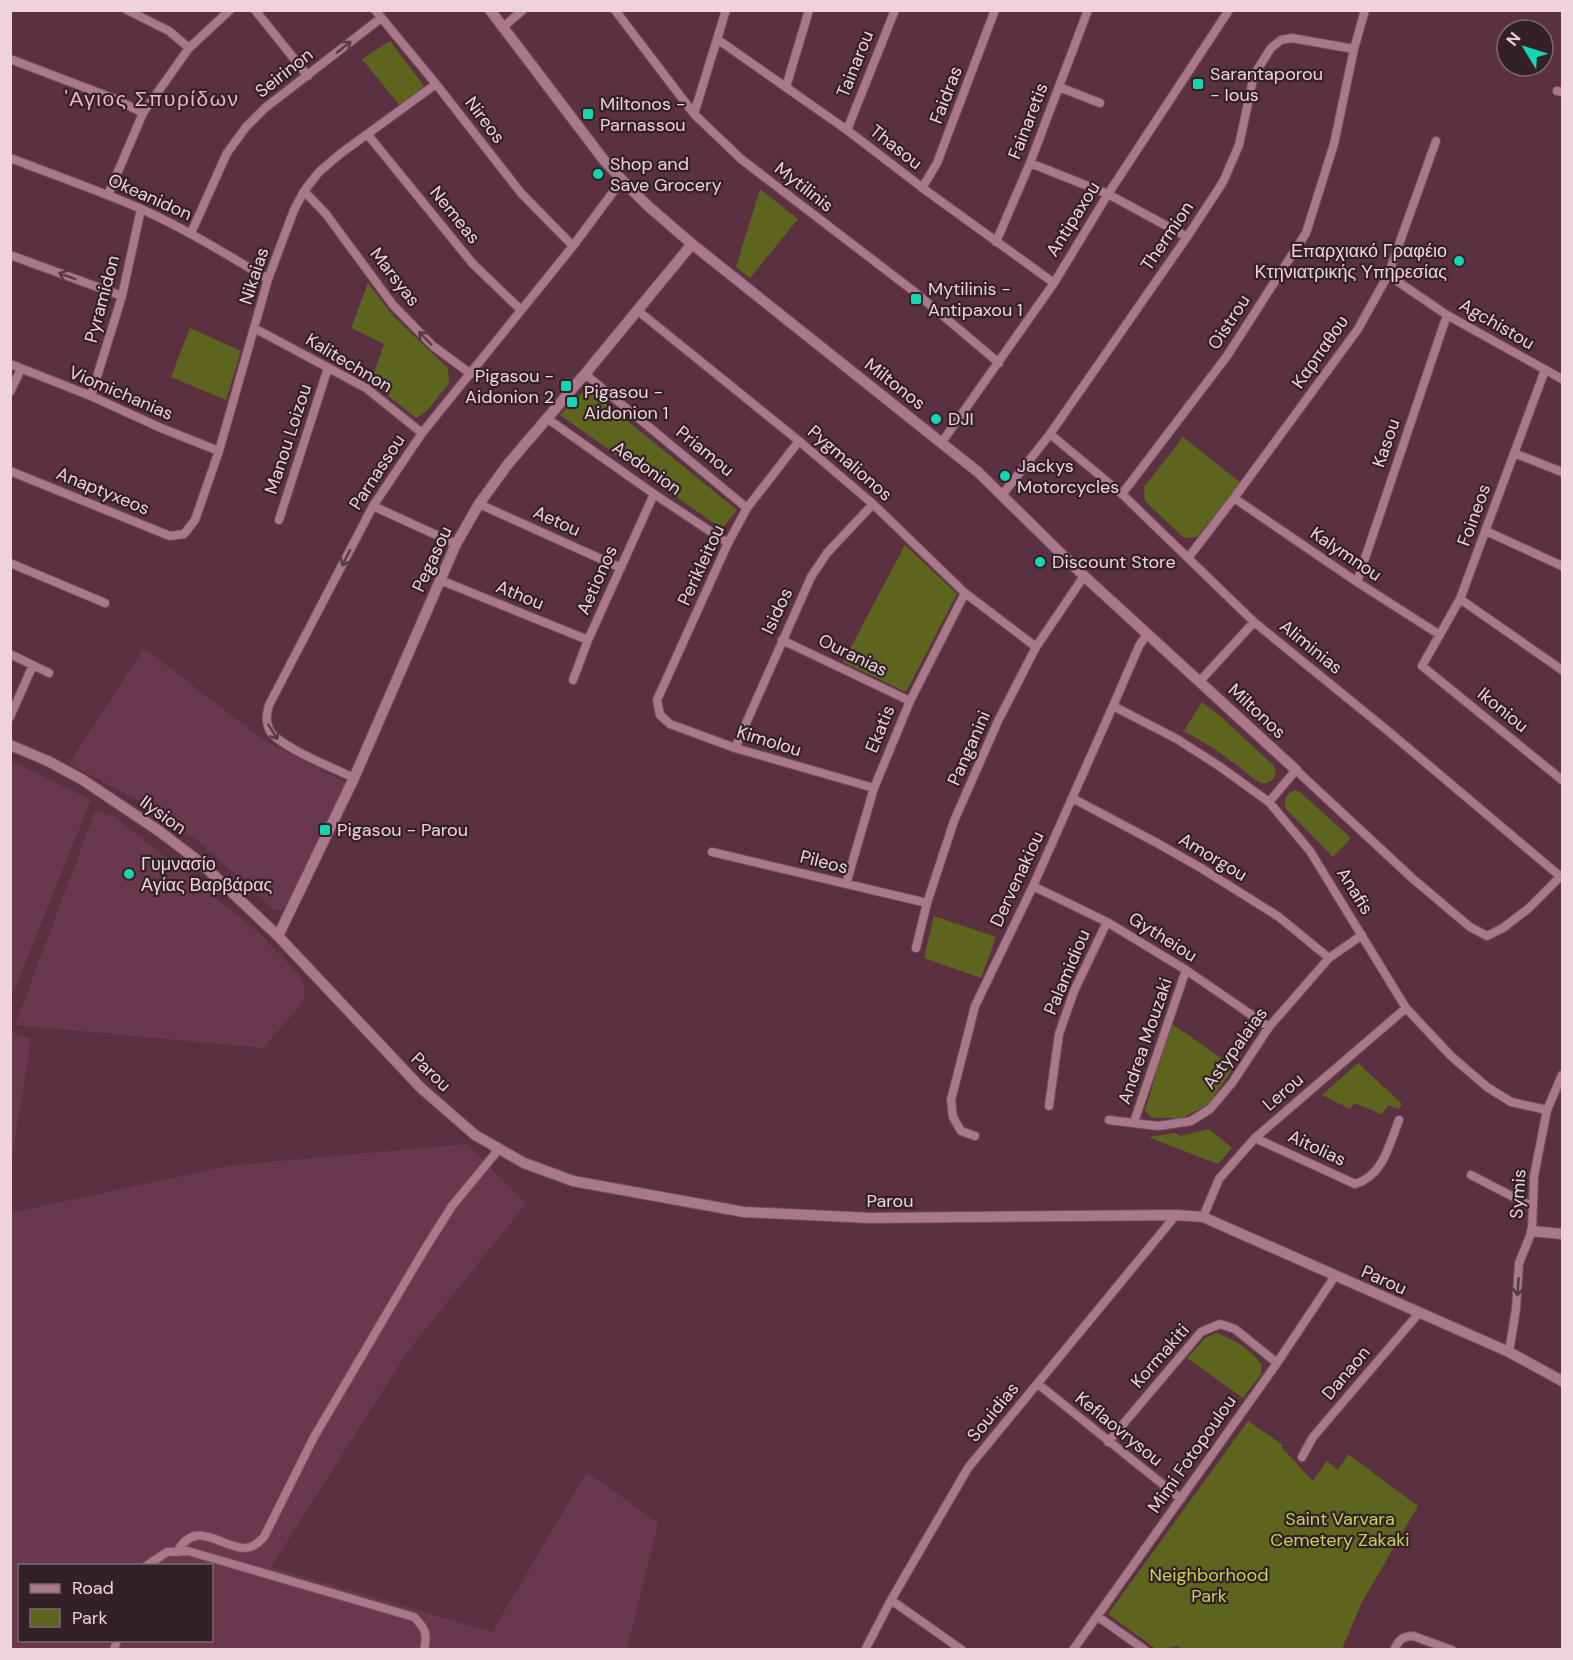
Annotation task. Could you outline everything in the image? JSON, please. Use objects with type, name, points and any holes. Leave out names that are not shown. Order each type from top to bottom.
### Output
[{"type":"street","points":[[108,195],[143,113],[189,48],[230,10]]},
{"type":"street","points":[[255,10],[308,76]]},
{"type":"street","name":"Miltonos","points":[[490,10],[603,159],[648,206],[692,244],[978,472],[1084,576],[1412,878],[1470,927],[1487,936],[1503,928],[1562,876]]},
{"type":"street","points":[[502,27],[524,10]]},
{"type":"street","points":[[694,114],[726,10]]},
{"type":"street","points":[[786,87],[809,10]]},
{"type":"street","name":"Tainarou","points":[[846,130],[895,10]]},
{"type":"street","name":"Faidras","points":[[922,188],[937,163],[995,10]]},
{"type":"street","name":"Fainaretis","points":[[996,242],[1030,164],[1088,10]]},
{"type":"street","name":"Antipaxou","points":[[942,442],[1054,283],[1108,194],[1229,10]]},
{"type":"street","name":"Oistrou","points":[[1122,494],[1227,356],[1306,233],[1334,144],[1354,49],[1365,10]]},
{"type":"street","points":[[133,11],[169,31],[189,48]]},
{"type":"street","name":"Mytilinis","points":[[616,11],[694,114],[741,159],[916,293],[999,363]]},
{"type":"street","name":"Seirinon","points":[[190,233],[227,153],[240,136],[265,108],[308,76],[378,14]]},
{"type":"street","name":"Nireos","points":[[378,14],[436,84],[520,194],[573,246]]},
{"type":"street","name":"Thermion","points":[[1002,495],[1050,434],[1187,237],[1222,182],[1239,145],[1254,75],[1271,48],[1281,40],[1292,38],[1354,49]]},
{"type":"street","name":"Thasou","points":[[717,39],[846,130],[1054,283]]},
{"type":"street","points":[[10,59],[115,99],[143,113]]},
{"type":"street","name":"Nikaias","points":[[184,534],[195,520],[219,451],[268,279],[294,210],[304,191],[319,172],[340,154],[436,84]]},
{"type":"street","points":[[1059,87],[1100,103]]},
{"type":"street","name":"Nemeas","points":[[368,135],[474,264],[521,310]]},
{"type":"street","name":"Καρπαθου","points":[[1188,558],[1358,329],[1388,275],[1436,141]]},
{"type":"street","name":"Okeanidon","points":[[10,159],[141,209],[190,233],[268,279]]},
{"type":"street","points":[[1030,164],[1108,194],[1187,237]]},
{"type":"street","name":"Parnassou","points":[[354,778],[279,741],[269,730],[266,719],[269,705],[373,506],[422,433],[573,246],[622,180]]},
{"type":"street","name":"Marsyas","points":[[304,191],[326,214],[393,305],[431,345],[471,374]]},
{"type":"street","name":"Pyramidon","points":[[91,396],[122,296],[141,209]]},
{"type":"street","name":"Pegasou","points":[[278,936],[354,778],[456,543],[479,504],[508,464],[692,244]]},
{"type":"street","points":[[10,255],[122,296]]},
{"type":"street","name":"Agchistou","points":[[1388,275],[1448,315],[1563,379]]},
{"type":"street","name":"Pygmalionos","points":[[637,310],[800,441],[873,504],[965,593],[1036,646]]},
{"type":"street","name":"Kasou","points":[[1357,582],[1448,315]]},
{"type":"street","name":"Kalitechnon","points":[[254,328],[366,387],[422,433]]},
{"type":"street","name":"Viomichanias","points":[[10,364],[219,451]]},
{"type":"street","name":"Manou Loizou","points":[[279,520],[328,368]]},
{"type":"street","points":[[10,392],[21,369]]},
{"type":"street","name":"Foineos","points":[[1422,666],[1460,599],[1545,370]]},
{"type":"street","name":"Priamou","points":[[585,374],[747,508]]},
{"type":"street","name":"Aedonion","points":[[548,418],[654,494],[728,543]]},
{"type":"street","name":"Aliminias","points":[[1050,434],[1122,494],[1254,622],[1388,730],[1562,876]]},
{"type":"street","name":"Perikleitou","points":[[660,715],[657,700],[728,543],[747,508],[800,441]]},
{"type":"street","points":[[1514,453],[1563,472]]},
{"type":"street","name":"Anaptyxeos","points":[[10,471],[170,536],[184,534]]},
{"type":"street","name":"Aetionos","points":[[573,680],[588,640],[654,494]]},
{"type":"street","name":"Kalymnou","points":[[1234,498],[1357,582],[1440,635]]},
{"type":"street","name":"Aetou","points":[[479,504],[621,568]]},
{"type":"street","name":"Isidos","points":[[735,748],[811,577],[827,553],[873,504]]},
{"type":"street","points":[[373,506],[456,543]]},
{"type":"street","points":[[1486,531],[1563,566]]},
{"type":"street","points":[[10,563],[105,603]]},
{"type":"street","name":"Panganini","points":[[916,948],[927,903],[954,821],[998,721],[1036,646],[1084,576]]},
{"type":"street","name":"Athou","points":[[440,580],[588,640]]},
{"type":"street","name":"Ekatis","points":[[846,884],[874,788],[910,701],[965,593]]},
{"type":"street","points":[[1460,599],[1563,670]]},
{"type":"street","points":[[1200,681],[1254,622]]},
{"type":"street","name":"Dervenakiou","points":[[975,1136],[962,1131],[952,1117],[951,1100],[975,1006],[1033,886],[1139,646],[1148,634]]},
{"type":"street","name":"Ouranias","points":[[782,640],[910,701]]},
{"type":"street","points":[[10,654],[49,673]]},
{"type":"street","points":[[10,717],[33,665]]},
{"type":"street","name":"Ikoniou","points":[[1422,666],[1563,780]]},
{"type":"street","name":"Anafis","points":[[1113,706],[1177,739],[1269,802],[1310,851],[1406,1008],[1451,1056],[1487,1087],[1511,1102],[1547,1110]]},
{"type":"street","name":"Kimolou","points":[[660,715],[670,724],[735,748],[874,788]]},
{"type":"street","name":"Ilysion","points":[[10,745],[48,761],[83,780],[159,831],[201,863],[278,936]]},
{"type":"street","points":[[1269,802],[1296,770]]},
{"type":"street","name":"Amorgou","points":[[1072,798],[1201,868],[1279,917],[1329,958]]},
{"type":"street","name":"Pileos","points":[[712,852],[927,903]]},
{"type":"street","name":"Gytheiou","points":[[1033,886],[1107,922],[1186,970],[1269,1027]]},
{"type":"street","name":"Palamidiou","points":[[1049,1106],[1059,1034],[1074,991],[1107,922]]},
{"type":"street","name":"Astypalaias","points":[[1109,1120],[1158,1126],[1191,1121],[1210,1109],[1232,1083],[1269,1027],[1329,958],[1362,935]]},
{"type":"street","name":"Parou","points":[[278,936],[421,1088],[475,1135],[524,1163],[573,1180],[744,1212],[870,1218],[1176,1215],[1203,1217],[1509,1352],[1563,1382]]},
{"type":"street","name":"Andrea Mouzaki","points":[[1134,1122],[1186,970]]},
{"type":"street","name":"Lerou","points":[[1203,1217],[1219,1179],[1255,1138],[1406,1008]]},
{"type":"street","name":"Symis","points":[[1509,1352],[1516,1309],[1519,1263],[1532,1231],[1534,1176],[1547,1110],[1563,1075]]},
{"type":"street","name":"Aitolias","points":[[1255,1138],[1355,1184],[1367,1181],[1380,1167],[1399,1120]]},
{"type":"street","points":[[177,1552],[181,1544],[190,1537],[202,1535],[243,1548],[255,1546],[264,1537],[314,1437],[423,1252],[452,1206],[499,1149]]},
{"type":"street","points":[[1471,1175],[1533,1207]]},
{"type":"street","name":"Souidias","points":[[866,1650],[891,1600],[968,1468],[1176,1215]]},
{"type":"street","points":[[1532,1231],[1563,1234]]},
{"type":"street","name":"Mimi Fotopoulou","points":[[1073,1650],[1277,1362],[1335,1276]]},
{"type":"street","name":"Danaon","points":[[1302,1457],[1313,1437],[1419,1313]]},
{"type":"street","name":"Kormakiti","points":[[1108,1442],[1201,1332],[1220,1324],[1235,1329],[1277,1362]]},
{"type":"street","name":"Keflaovrysou","points":[[1038,1384],[1181,1499]]},
{"type":"street","points":[[149,1564],[167,1552],[188,1551],[414,1617],[424,1628],[426,1641],[424,1650]]},
{"type":"street","points":[[891,1600],[962,1650]]},
{"type":"street","points":[[1097,1616],[1145,1650]]},
{"type":"street","points":[[1394,1650],[1402,1638],[1407,1636],[1452,1650]]},
{"type":"shaded area","points":[[144,648],[262,739],[348,784],[286,907],[281,910],[272,909],[201,843],[140,801],[69,764]]},
{"type":"shaded area","points":[[11,761],[91,800],[11,998]]},
{"type":"shaded area","name":"Γυμνασίο Αγίας Βαρβάρας","points":[[95,811],[114,816],[259,933],[300,976],[305,988],[304,999],[263,1048],[15,1025]]},
{"type":"shaded area","points":[[10,1032],[31,1039],[11,1166]]},
{"type":"shaded area","points":[[467,1144],[526,1204],[408,1351],[271,1567],[492,1632],[587,1472],[658,1523],[627,1649],[11,1649],[10,1213],[228,1166]]},
{"type":"green space","points":[[390,41],[424,86],[401,107],[362,59]]},
{"type":"green space","points":[[760,189],[798,219],[750,278],[736,267]]},
{"type":"green space","points":[[368,283],[394,317],[448,368],[449,383],[427,411],[416,418],[371,382],[384,344],[351,328]]},
{"type":"green space","points":[[190,328],[241,351],[226,400],[171,377]]},
{"type":"green space","points":[[587,388],[737,510],[722,529],[560,415]]},
{"type":"green space","points":[[1183,437],[1241,483],[1197,537],[1184,538],[1145,501],[1144,487]]},
{"type":"green space","points":[[905,545],[957,594],[906,692],[843,662]]},
{"type":"green space","points":[[1202,702],[1274,766],[1276,773],[1272,780],[1268,783],[1260,783],[1215,749],[1184,731]]},
{"type":"green space","points":[[1296,790],[1351,838],[1333,857],[1286,809],[1286,797]]},
{"type":"green space","points":[[934,916],[996,937],[981,978],[924,958]]},
{"type":"green space","points":[[1171,1023],[1234,1067],[1208,1105],[1182,1118],[1152,1118],[1145,1111]]},
{"type":"green space","points":[[1358,1063],[1402,1104],[1399,1109],[1389,1105],[1381,1114],[1354,1103],[1350,1109],[1322,1095]]},
{"type":"green space","points":[[1209,1129],[1232,1148],[1218,1164],[1148,1137],[1175,1133],[1180,1136]]},
{"type":"green space","points":[[1216,1333],[1241,1345],[1262,1365],[1261,1374],[1243,1398],[1187,1358],[1205,1338]]},
{"type":"green space","points":[[1248,1421],[1283,1445],[1281,1447],[1313,1481],[1327,1461],[1338,1470],[1348,1454],[1418,1506],[1362,1602],[1342,1649],[1183,1650],[1177,1646],[1156,1649],[1108,1614]]},
{"type":"place","name":"Sarantaporou - Ious","points":[[1198,84]]},
{"type":"place","name":"Miltonos - Parnassou","points":[[588,114]]},
{"type":"place","name":"Shop and Save Grocery","points":[[598,174]]},
{"type":"place","name":"Επαρχιακό Γραφέιο Κτηνιατρικής Υπηρεσίας","points":[[1459,261]]},
{"type":"place","name":"Mytilinis - Antipaxou 1","points":[[916,299]]},
{"type":"place","name":"Pigasou - Aidonion 2","points":[[566,386]]},
{"type":"place","name":"Pigasou - Aidonion 1","points":[[572,402]]},
{"type":"place","name":"DJI","points":[[936,419]]},
{"type":"place","name":"Jackys Motorcycles","points":[[1005,476]]},
{"type":"place","name":"Discount Store","points":[[1040,562]]},
{"type":"place","name":"Pigasou - Parou","points":[[325,830]]},
{"type":"place","name":"Γυμνασίο Αγίας Βαρβάρας","points":[[129,874]]},
{"type":"district","name":"'Αγιος Σπυρίδων","points":[[152,99]]},
{"type":"park label","name":"Saint Varvara Cemetery Zakaki","points":[[1340,1529]]},
{"type":"park label","name":"Neighborhood Park","points":[[1209,1585]]}]
